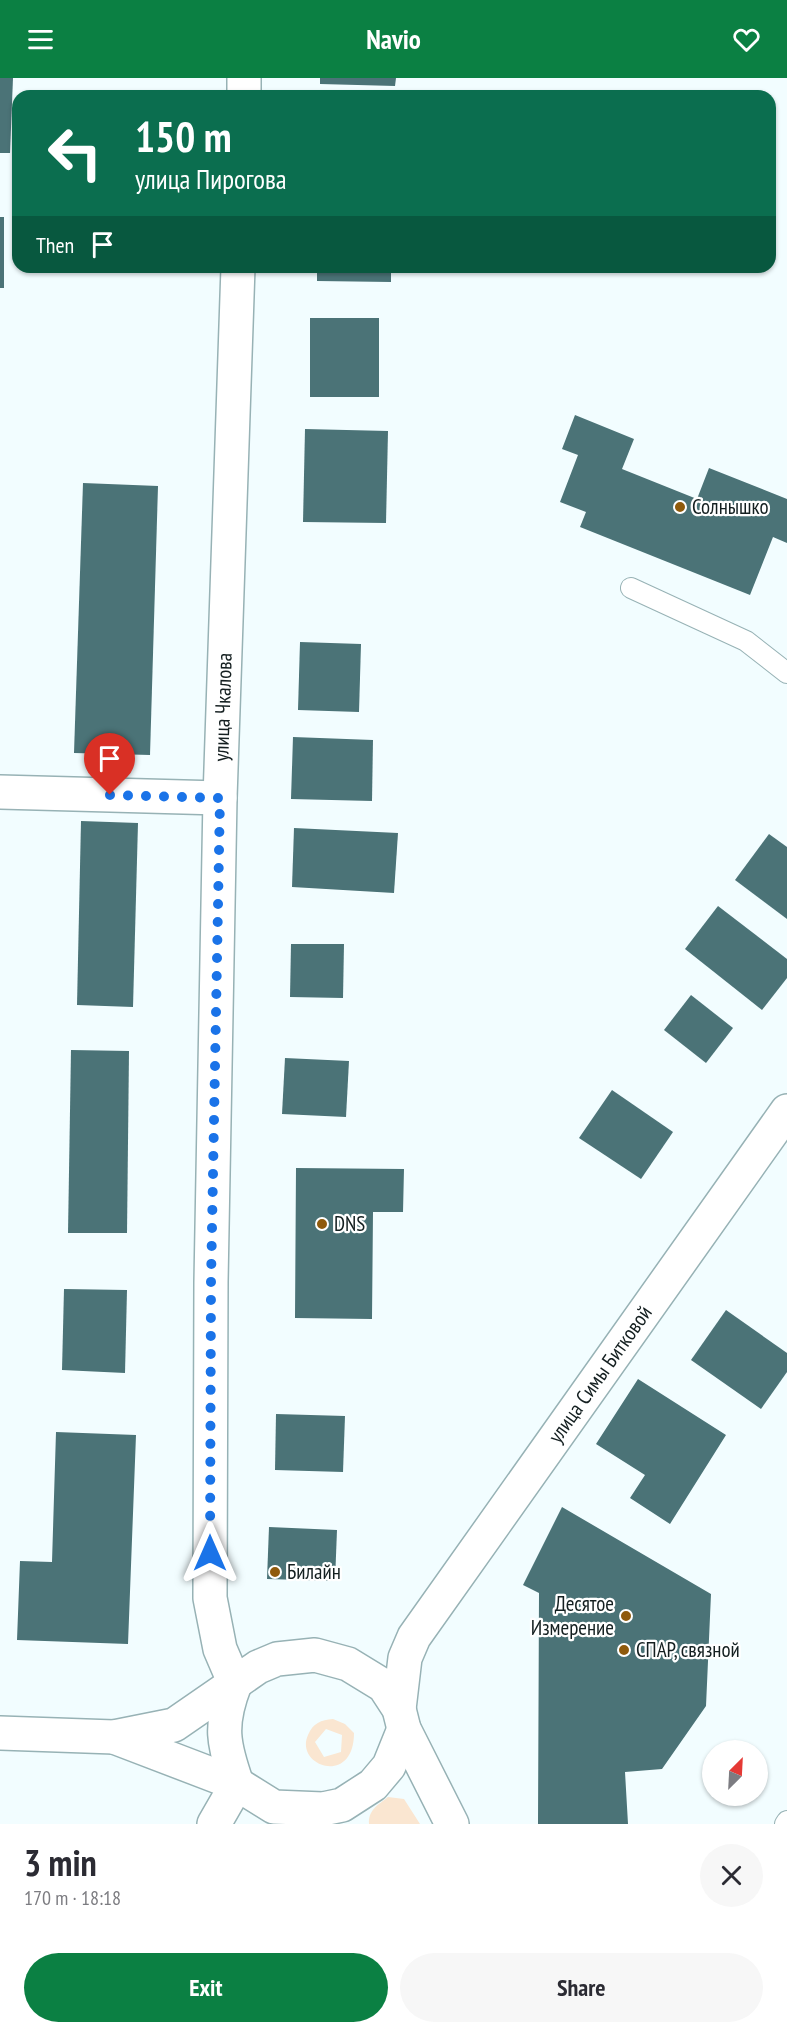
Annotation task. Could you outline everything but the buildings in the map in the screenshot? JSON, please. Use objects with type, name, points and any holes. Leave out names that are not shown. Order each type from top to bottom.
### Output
[{"type":"street","name":"улица Чкалова","points":[[235,1684],[220,1649],[210,1598],[211,1270],[220,798],[238,273]]},
{"type":"street","points":[[0,792],[220,798]]},
{"type":"street","name":"улица Симы Битковой","points":[[414,1638],[787,1111]]},
{"type":"street","points":[[355,1668],[390,1655],[414,1638]]},
{"type":"street","points":[[114,1737],[237,1784],[286,1816],[342,1805],[373,1785],[389,1766],[402,1719],[405,1658],[414,1638]]},
{"type":"street","points":[[0,1733],[114,1737],[174,1725],[258,1667],[277,1659],[315,1655],[348,1664],[384,1686],[452,1824]]},
{"type":"street","points":[[214,1824],[237,1784],[226,1752],[225,1729],[225,1708],[235,1684]]},
{"type":"lane","points":[[631,588],[746,641],[787,673]]},
{"type":"shaded area","points":[[333,1719],[345,1724],[354,1733],[351,1750],[345,1760],[336,1766],[326,1766],[316,1762],[309,1755],[306,1746],[312,1728],[321,1721]],"holes":[[[326,1729],[342,1735],[341,1752],[324,1757],[315,1742]]]},
{"type":"shaded area","points":[[388,1797],[404,1799],[420,1824],[369,1824],[372,1811]]},
{"type":"place","name":"Солнышко","points":[[680,507]]},
{"type":"place","name":"DNS","points":[[322,1224]]},
{"type":"place","name":"Билайн","points":[[275,1572]]},
{"type":"place","name":"Десятое Измерение","points":[[626,1616]]},
{"type":"place","name":"СПАР, связной","points":[[624,1650]]},
{"type":"route","points":[[110,795],[220,798],[211,1282],[210,1553]]}]
